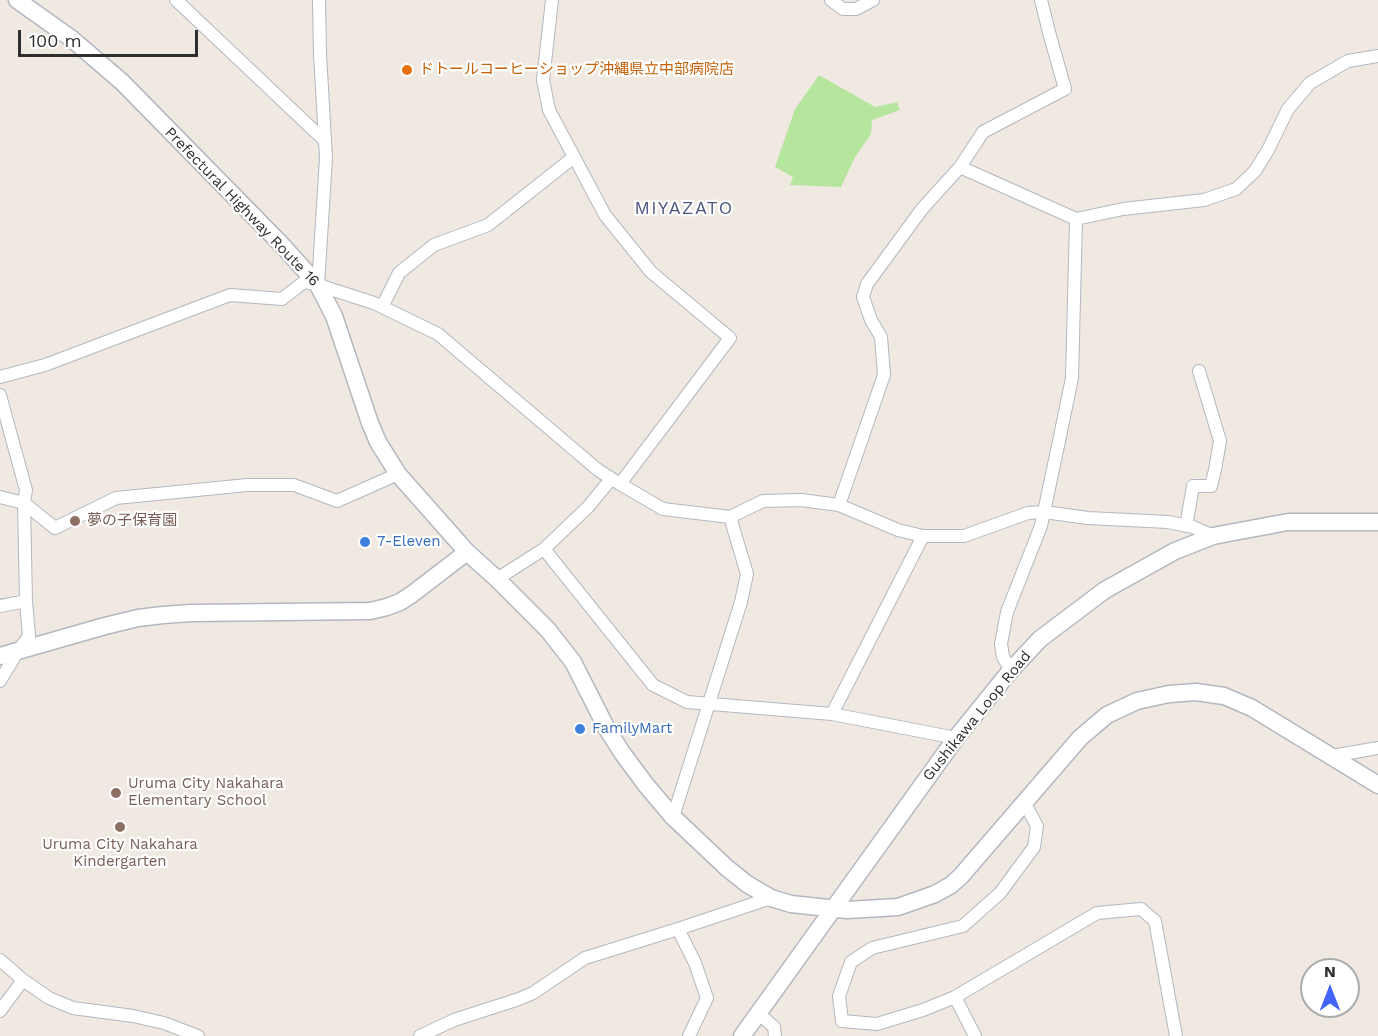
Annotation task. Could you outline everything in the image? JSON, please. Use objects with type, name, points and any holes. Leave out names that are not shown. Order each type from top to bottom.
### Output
[{"type":"main road","name":"Prefectural Highway Route 16","points":[[17,0],[72,39],[122,82],[281,244],[318,285],[334,316],[378,442],[398,474],[467,552],[548,630],[573,662],[623,754],[673,817],[734,874],[771,898],[791,904],[856,910],[898,907],[935,894],[961,876],[1080,738],[1107,715],[1137,701],[1169,694],[1196,692],[1224,696],[1252,708],[1378,784]]},
{"type":"main road","name":"Gushikawa Loop Road","points":[[742,1036],[956,738],[1011,670],[1040,639],[1104,590],[1175,550],[1213,536],[1288,522],[1378,522]]},
{"type":"main road","points":[[0,656],[138,618],[191,613],[370,611],[400,602],[467,552]]},
{"type":"street","points":[[176,0],[324,140]]},
{"type":"street","points":[[318,285],[326,158],[319,0]]},
{"type":"street","points":[[497,579],[544,549],[616,482],[730,338],[651,272],[605,215],[549,110],[543,80],[552,0]]},
{"type":"street","points":[[831,0],[843,9],[856,9],[873,0]]},
{"type":"street","points":[[839,505],[884,375],[881,337],[871,320],[863,297],[867,284],[922,209],[960,167],[983,132],[1065,89],[1041,0]]},
{"type":"street","points":[[960,167],[1076,219],[1123,208],[1204,200],[1236,189],[1255,171],[1288,109],[1310,83],[1348,62],[1378,56]]},
{"type":"street","points":[[382,307],[399,273],[434,244],[488,225],[574,157]]},
{"type":"street","points":[[1011,670],[1003,657],[1001,644],[1007,612],[1041,526],[1071,378],[1076,219]]},
{"type":"street","points":[[0,377],[45,365],[230,295],[282,299],[304,282],[382,307],[438,334],[598,470],[663,508],[730,517],[763,501],[801,500],[839,505],[898,530],[924,536],[964,536],[1028,513],[1044,512],[1088,518],[1168,522],[1193,527],[1213,536]]},
{"type":"street","points":[[1186,526],[1193,486],[1211,486],[1220,441],[1199,371]]},
{"type":"street","points":[[0,395],[26,490],[24,503],[26,601],[29,636],[0,681]]},
{"type":"street","points":[[0,497],[24,503],[55,528],[116,498],[247,485],[294,485],[337,501],[398,474]]},
{"type":"street","points":[[673,817],[710,704],[741,602],[747,574],[730,517]]},
{"type":"street","points":[[832,714],[924,536]]},
{"type":"street","points":[[544,549],[653,685],[687,702],[832,714],[956,738]]},
{"type":"street","points":[[0,606],[26,601]]},
{"type":"street","points":[[1332,756],[1378,748]]},
{"type":"street","points":[[1024,802],[1036,826],[1034,847],[1000,893],[963,926],[872,948],[851,962],[839,996],[842,1021],[877,1024],[924,1010],[955,997],[1097,913],[1141,909],[1155,921],[1176,1036]]},
{"type":"street","points":[[420,1036],[454,1020],[533,993],[585,958],[771,898]]},
{"type":"street","points":[[678,929],[695,963],[707,998],[689,1036]]},
{"type":"street","points":[[0,960],[49,998],[73,1008],[134,1016],[164,1023],[198,1036]]},
{"type":"street","points":[[0,1011],[23,980]]},
{"type":"street","points":[[955,997],[975,1036]]},
{"type":"street","points":[[759,1014],[774,1027],[775,1036]]},
{"type":"green space","points":[[819,75],[875,107],[897,102],[900,110],[872,120],[871,134],[855,157],[841,187],[790,185],[793,177],[775,167],[795,109]]},
{"type":"place","name":"ドトールコーヒーショップ沖縄県立中部病院店","points":[[407,70]]},
{"type":"place","name":"夢の子保育園","points":[[75,521]]},
{"type":"place","name":"7-Eleven","points":[[365,542]]},
{"type":"place","name":"FamilyMart","points":[[580,729]]},
{"type":"place","name":"Uruma City Nakahara Elementary School","points":[[116,793]]},
{"type":"place","name":"Uruma City Nakahara Kindergarten","points":[[120,827]]},
{"type":"district","name":"MIYAZATO","points":[[684,209]]}]
